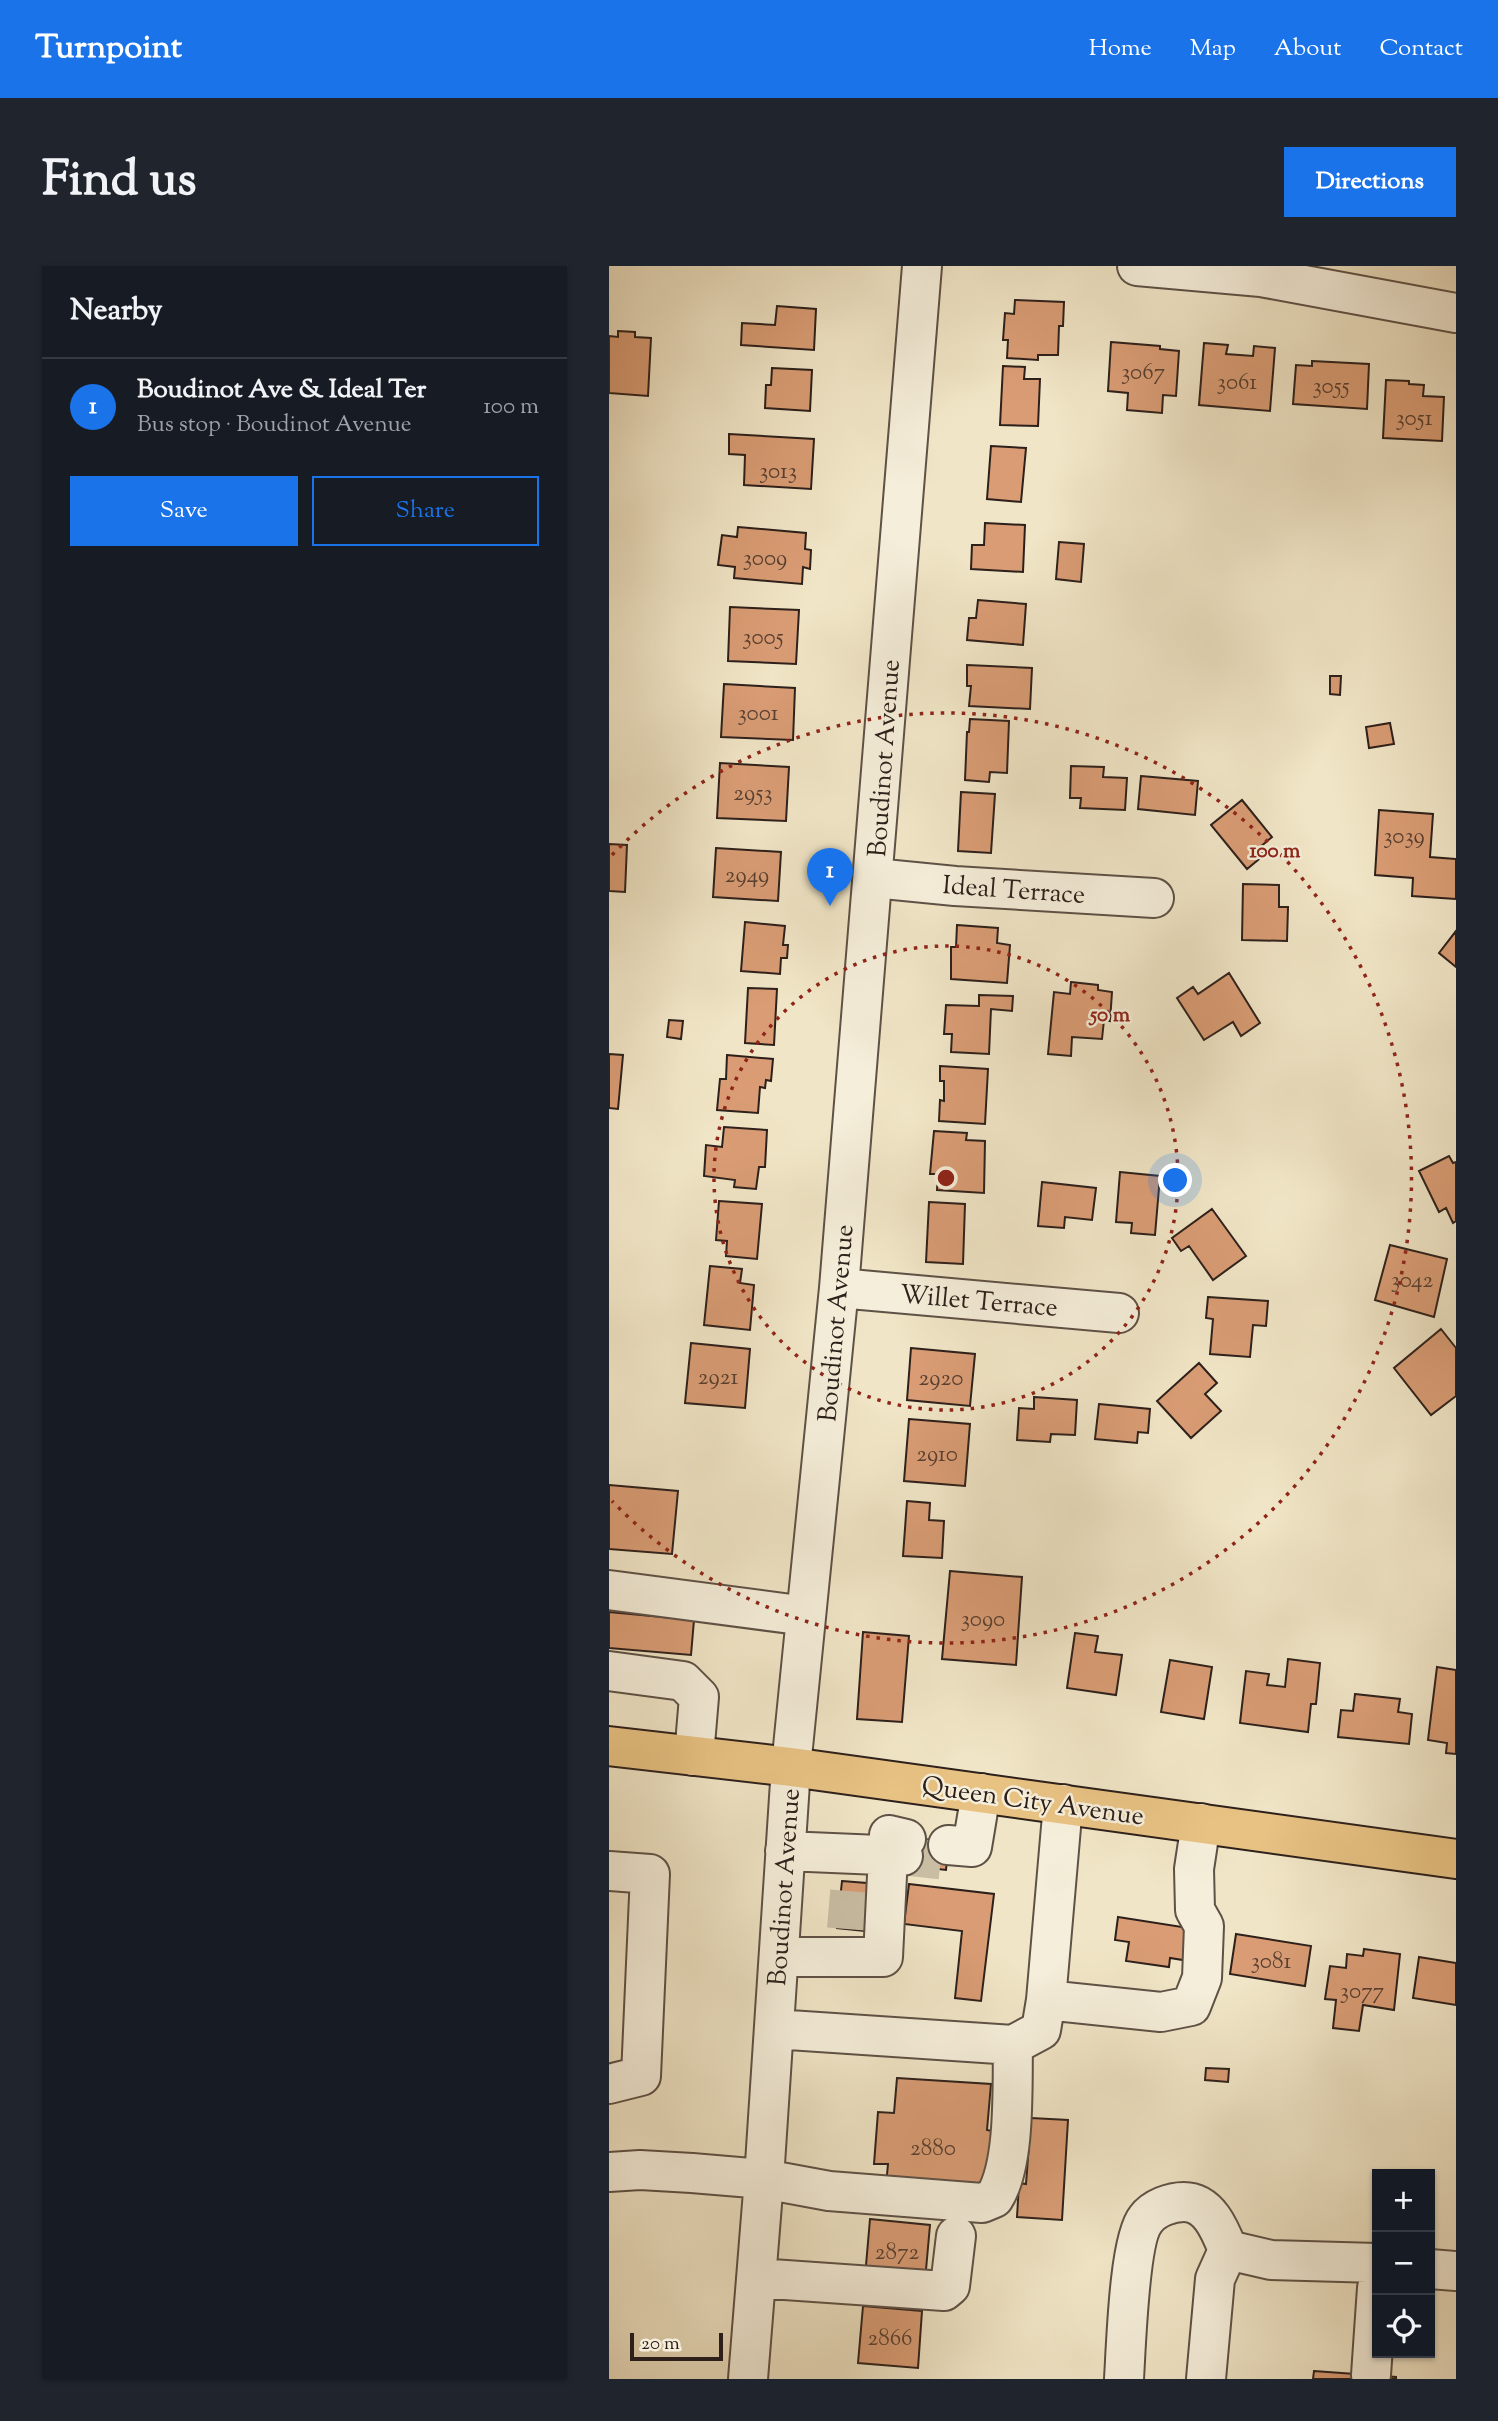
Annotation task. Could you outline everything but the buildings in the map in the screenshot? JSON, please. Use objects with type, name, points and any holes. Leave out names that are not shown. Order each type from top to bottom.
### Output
[{"type":"main road","name":"Queen City Avenue","points":[[609,1745],[791,1767],[1456,1859]]},
{"type":"street","name":"Boudinot Avenue","points":[[748,2379],[791,1767],[839,1288],[922,266]]},
{"type":"street","points":[[1137,266],[1261,276],[1456,313]]},
{"type":"street","name":"Ideal Terrace","points":[[874,878],[955,886],[1154,898]]},
{"type":"street","name":"Willet Terrace","points":[[839,1288],[1119,1313]]},
{"type":"street","points":[[609,1590],[806,1616]]},
{"type":"street","points":[[609,1671],[683,1681],[693,1688],[699,1697],[694,1756]]},
{"type":"street","points":[[779,1957],[844,1943],[883,1958],[881,1853],[893,1782]]},
{"type":"street","points":[[956,1851],[981,1793]]},
{"type":"street","points":[[774,2029],[1013,2045],[1041,2030],[1063,1804]]},
{"type":"street","points":[[1046,2000],[1161,2012],[1191,2006],[1202,1978],[1203,1926],[1195,1909],[1194,1869],[1201,1823]]},
{"type":"street","points":[[785,1851],[881,1853]]},
{"type":"street","points":[[609,1871],[650,1874],[641,2076],[609,2084]]},
{"type":"street","points":[[609,2172],[692,2173],[764,2179],[829,2191],[982,2203],[994,2198],[1005,2175],[1011,2113],[1013,2045]]},
{"type":"street","points":[[1124,2379],[1135,2249],[1145,2219],[1171,2202],[1193,2202],[1216,2222],[1229,2250]]},
{"type":"street","points":[[757,2278],[944,2291],[950,2286],[956,2236]]},
{"type":"street","points":[[1229,2250],[1271,2260],[1372,2263]]},
{"type":"street","points":[[1206,2379],[1215,2279],[1229,2250]]},
{"type":"street","points":[[1435,2269],[1456,2271]]},
{"type":"street","points":[[1371,2375],[1377,2295]]},
{"type":"tunnel","points":[[903,1856],[947,1861]]},
{"type":"tunnel","points":[[846,1929],[850,1882]]},
{"type":"place","name":"Boudinot Ave & Ideal Ter","points":[[830,906]]}]
